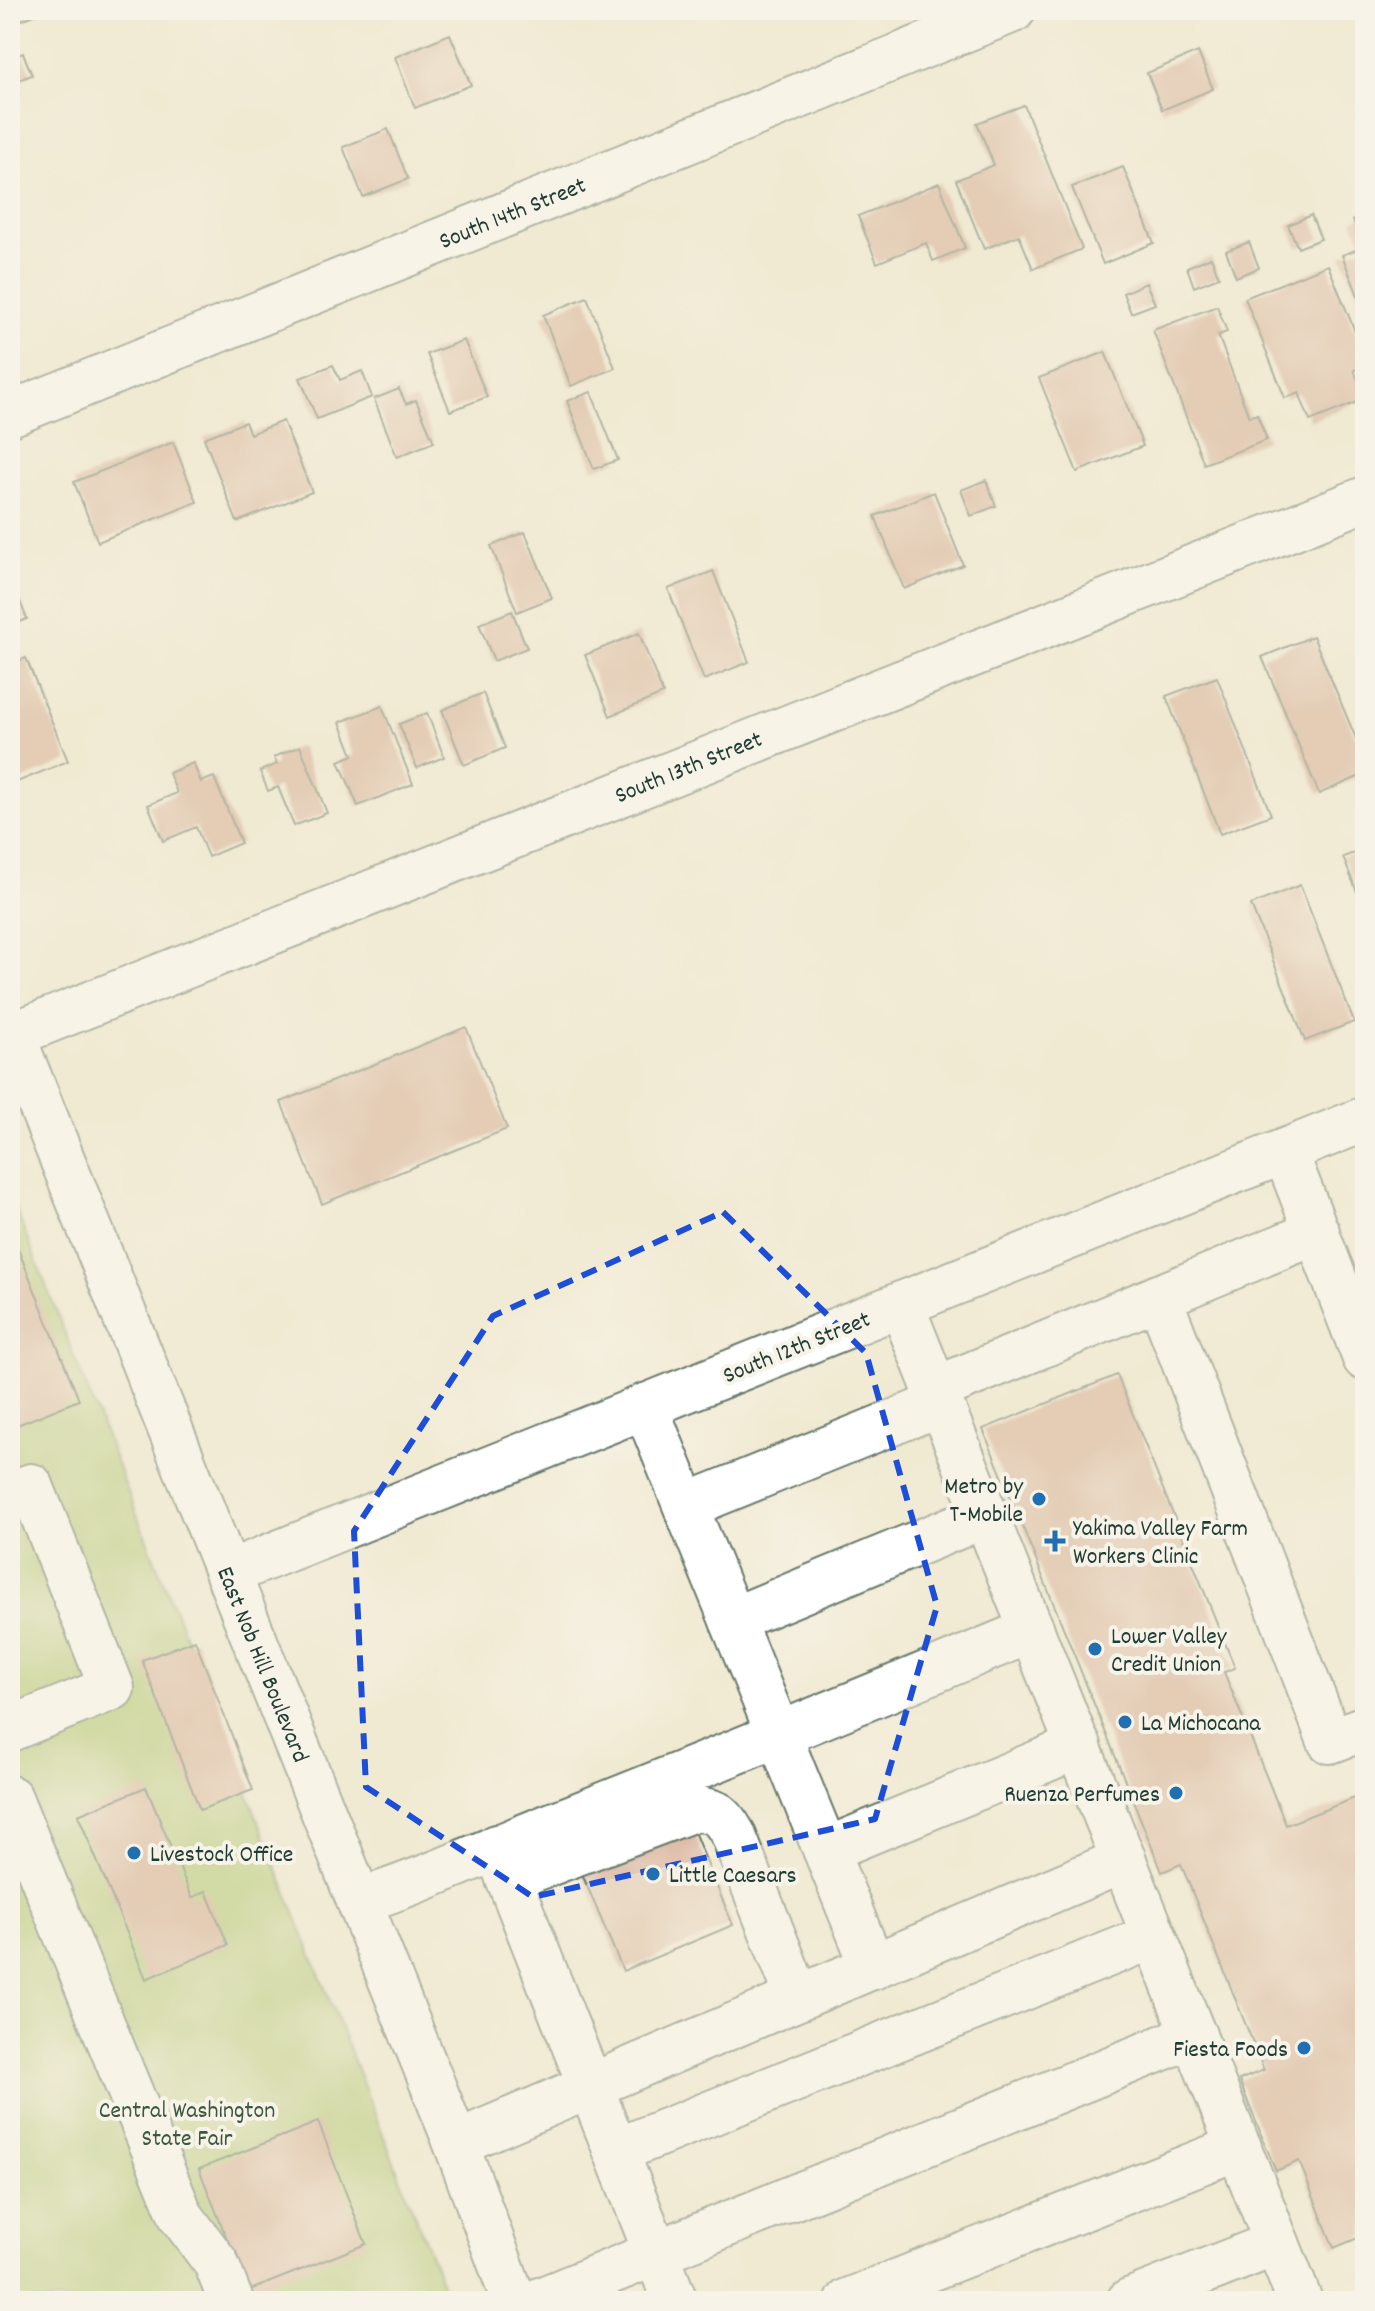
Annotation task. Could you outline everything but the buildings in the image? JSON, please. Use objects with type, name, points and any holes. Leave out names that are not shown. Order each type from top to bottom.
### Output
[{"type":"street","name":"South 14th Street","points":[[10,414],[1013,10]]},
{"type":"street","name":"South 13th Street","points":[[11,1032],[1365,499]]},
{"type":"street","name":"East Nob Hill Boulevard","points":[[11,1032],[456,2143],[514,2301]]},
{"type":"street","name":"South 12th Street","points":[[228,1573],[1365,1119]]},
{"type":"street","points":[[1285,1151],[1365,1358]]},
{"type":"street","points":[[686,1506],[1159,1297],[1317,1232]]},
{"type":"street","points":[[1159,1297],[1330,1741],[1365,1728]]},
{"type":"street","points":[[901,1304],[1300,2301]]},
{"type":"street","points":[[645,1406],[873,1967]]},
{"type":"street","points":[[10,1495],[31,1486],[112,1688],[10,1729]]},
{"type":"street","points":[[732,1620],[986,1515]]},
{"type":"street","points":[[502,1863],[779,1736],[1032,1630]]},
{"type":"street","points":[[826,1850],[1079,1746]]},
{"type":"street","points":[[10,1798],[181,2216],[216,2263],[231,2301]]},
{"type":"street","points":[[359,1901],[694,1809],[711,1809],[725,1819],[733,1834],[798,1998]]},
{"type":"street","points":[[456,2143],[1124,1860]]},
{"type":"street","points":[[502,1863],[675,2301]]},
{"type":"street","points":[[616,2151],[1154,1936]]},
{"type":"street","points":[[538,2301],[1194,2035]]},
{"type":"street","points":[[848,2301],[1239,2147]]},
{"type":"street","points":[[1129,2301],[1277,2243]]},
{"type":"highlighted area","points":[[723,1212],[866,1353],[937,1606],[875,1819],[533,1897],[366,1787],[354,1531],[493,1316]]},
{"type":"green space","name":"Central Washington State Fair","points":[[10,1195],[449,2301],[10,2301]]},
{"type":"place","name":"Metro by T-Mobile","points":[[1039,1499]]},
{"type":"place","name":"Yakima Valley Farm Workers Clinic","points":[[1055,1541]]},
{"type":"place","name":"Lower Valley Credit Union","points":[[1095,1649]]},
{"type":"place","name":"La Michocana","points":[[1125,1722]]},
{"type":"place","name":"Ruenza Perfumes","points":[[1176,1793]]},
{"type":"place","name":"Livestock Office","points":[[134,1853]]},
{"type":"place","name":"Little Caesars","points":[[653,1874]]},
{"type":"place","name":"Fiesta Foods","points":[[1304,2048]]}]
